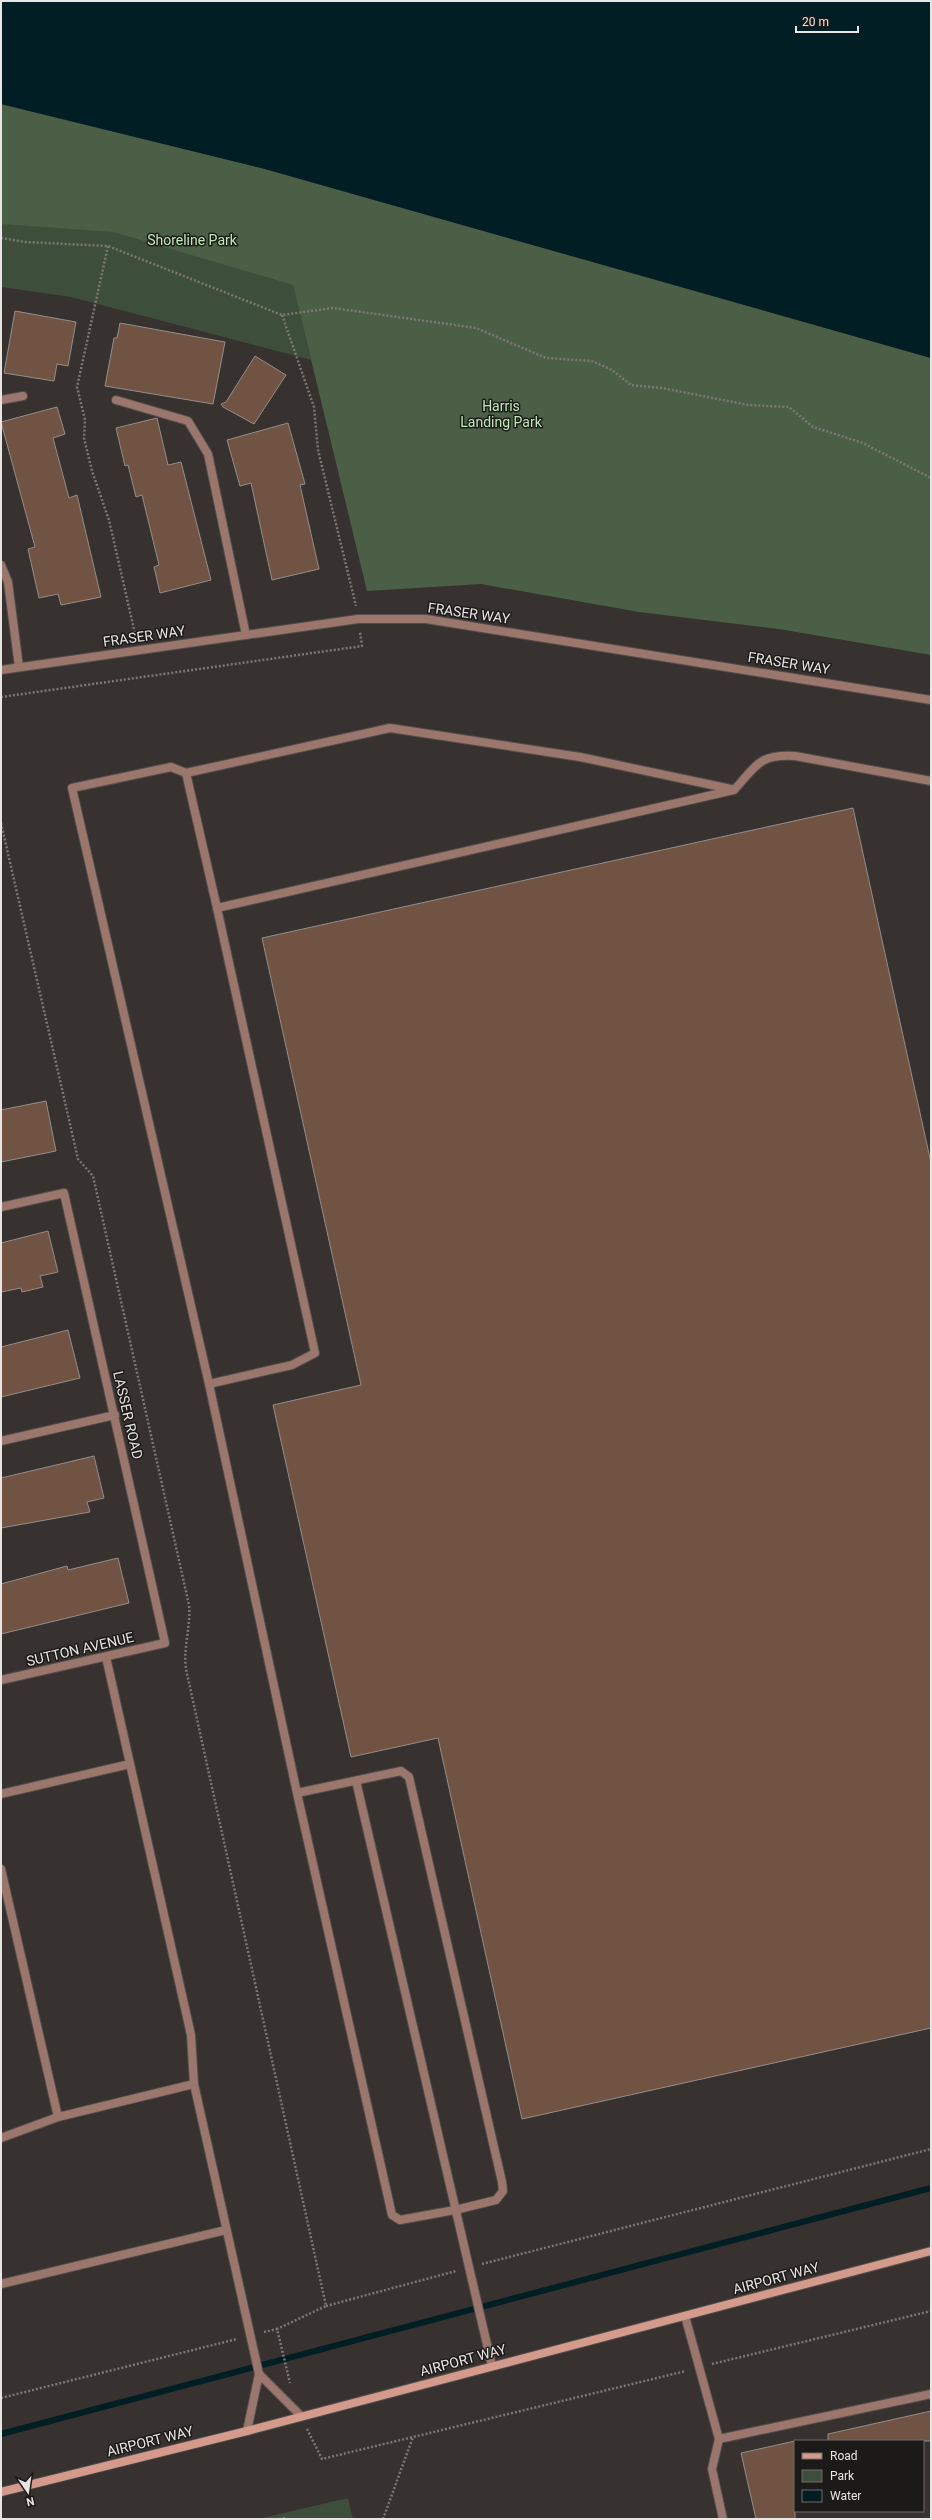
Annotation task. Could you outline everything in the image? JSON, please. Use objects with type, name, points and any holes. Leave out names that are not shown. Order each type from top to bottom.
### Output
[{"type":"main road","name":"AIRPORT WAY","points":[[1,2492],[247,2430],[931,2251]]},
{"type":"street","points":[[1,400],[23,396]]},
{"type":"street","points":[[116,400],[188,421],[208,454],[246,635]]},
{"type":"street","points":[[1,565],[8,582],[19,667]]},
{"type":"street","name":"FRASER WAY","points":[[1,670],[358,619],[426,620],[931,700]]},
{"type":"street","points":[[297,1793],[401,1771],[409,1777],[503,2191],[496,2200],[455,2210],[400,2220],[392,2215],[297,1793],[209,1384],[72,788],[171,767],[186,773],[390,728],[580,757],[734,790]]},
{"type":"street","points":[[217,908],[734,790],[760,761],[776,755],[795,756],[931,781]]},
{"type":"street","points":[[186,773],[315,1353],[292,1364],[209,1384]]},
{"type":"street","name":"LASSER ROAD","points":[[1,1207],[64,1193],[165,1643]]},
{"type":"street","points":[[1,1441],[115,1415]]},
{"type":"street","name":"SUTTON AVENUE","points":[[1,1680],[165,1643]]},
{"type":"street","points":[[106,1657],[190,2035],[194,2084],[251,2345],[259,2374],[247,2430]]},
{"type":"street","points":[[1,1794],[130,1764]]},
{"type":"street","points":[[356,1781],[492,2366]]},
{"type":"street","points":[[1,1869],[58,2117]]},
{"type":"street","points":[[1,2138],[58,2117],[194,2084]]},
{"type":"street","points":[[1,2284],[226,2230]]},
{"type":"street","points":[[685,2316],[719,2439],[712,2469],[723,2519]]},
{"type":"street","points":[[259,2374],[301,2416]]},
{"type":"street","points":[[719,2439],[931,2394]]},
{"type":"path","points":[[1,238],[25,242],[108,246],[282,314],[333,308],[476,328],[546,358],[592,361],[612,370],[631,385],[662,388],[748,405],[789,407],[813,427],[863,443],[931,478]]},
{"type":"path","points":[[108,246],[77,387],[85,420],[84,438],[92,471],[109,520],[140,650]]},
{"type":"path","points":[[282,314],[314,407],[318,450],[355,598]]},
{"type":"path","points":[[1,697],[362,646]]},
{"type":"path","points":[[1,823],[78,1158],[93,1176],[189,1605],[189,1630],[184,1652],[186,1669],[326,2306]]},
{"type":"path","points":[[483,2264],[931,2149]]},
{"type":"path","points":[[265,2332],[276,2329],[326,2306],[442,2274]]},
{"type":"path","points":[[736,2359],[931,2311]]},
{"type":"path","points":[[276,2329],[289,2381]]},
{"type":"path","points":[[1,2398],[232,2340]]},
{"type":"path","points":[[311,2436],[322,2459],[662,2376]]},
{"type":"path","points":[[383,2519],[413,2437]]},
{"type":"path","points":[[279,2519],[285,2518]]},
{"type":"green space","name":"Shoreline Park","points":[[1,104],[265,169],[311,360],[71,297],[1,287]]},
{"type":"green space","name":"Harris Landing Park","points":[[1,104],[265,169],[931,358],[931,655],[779,629],[639,612],[481,584],[367,591],[293,285],[113,232],[1,224]]},
{"type":"green space","points":[[348,2498],[353,2519],[258,2519]]},
{"type":"water","points":[[1,1],[931,1],[931,358],[265,169],[1,104]]},
{"type":"building","points":[[15,311],[76,322],[68,366],[57,364],[54,381],[4,373]]},
{"type":"building","points":[[120,323],[225,342],[213,404],[105,386],[114,338],[117,338]]},
{"type":"building","points":[[255,356],[286,375],[254,424],[223,407],[221,404],[226,402]]},
{"type":"building","points":[[57,407],[65,434],[53,438],[69,498],[77,495],[101,597],[61,605],[58,594],[39,598],[28,549],[35,547],[1,422]]},
{"type":"building","points":[[157,418],[168,465],[181,462],[211,580],[160,593],[154,567],[159,565],[142,495],[136,497],[128,465],[125,466],[116,428]]},
{"type":"building","points":[[288,423],[305,484],[300,485],[319,569],[272,580],[251,483],[240,486],[227,440]]},
{"type":"building","points":[[853,808],[931,1163],[931,2028],[522,2119],[438,1738],[351,1757],[273,1405],[361,1385],[262,938]]},
{"type":"building","points":[[46,1101],[56,1151],[1,1162],[1,1110]]},
{"type":"building","points":[[48,1231],[58,1272],[40,1276],[43,1287],[22,1292],[21,1288],[1,1292],[1,1243]]},
{"type":"building","points":[[68,1330],[80,1378],[1,1397],[1,1347]]},
{"type":"building","points":[[94,1456],[104,1498],[87,1502],[90,1512],[1,1528],[1,1478]]},
{"type":"building","points":[[118,1558],[129,1603],[1,1634],[1,1584],[67,1566],[68,1570]]},
{"type":"building","points":[[931,2411],[931,2441],[828,2440],[828,2434]]},
{"type":"building","points":[[794,2441],[795,2519],[756,2519],[741,2453]]},
{"type":"waterway","points":[[1,2434],[931,2188]]}]
